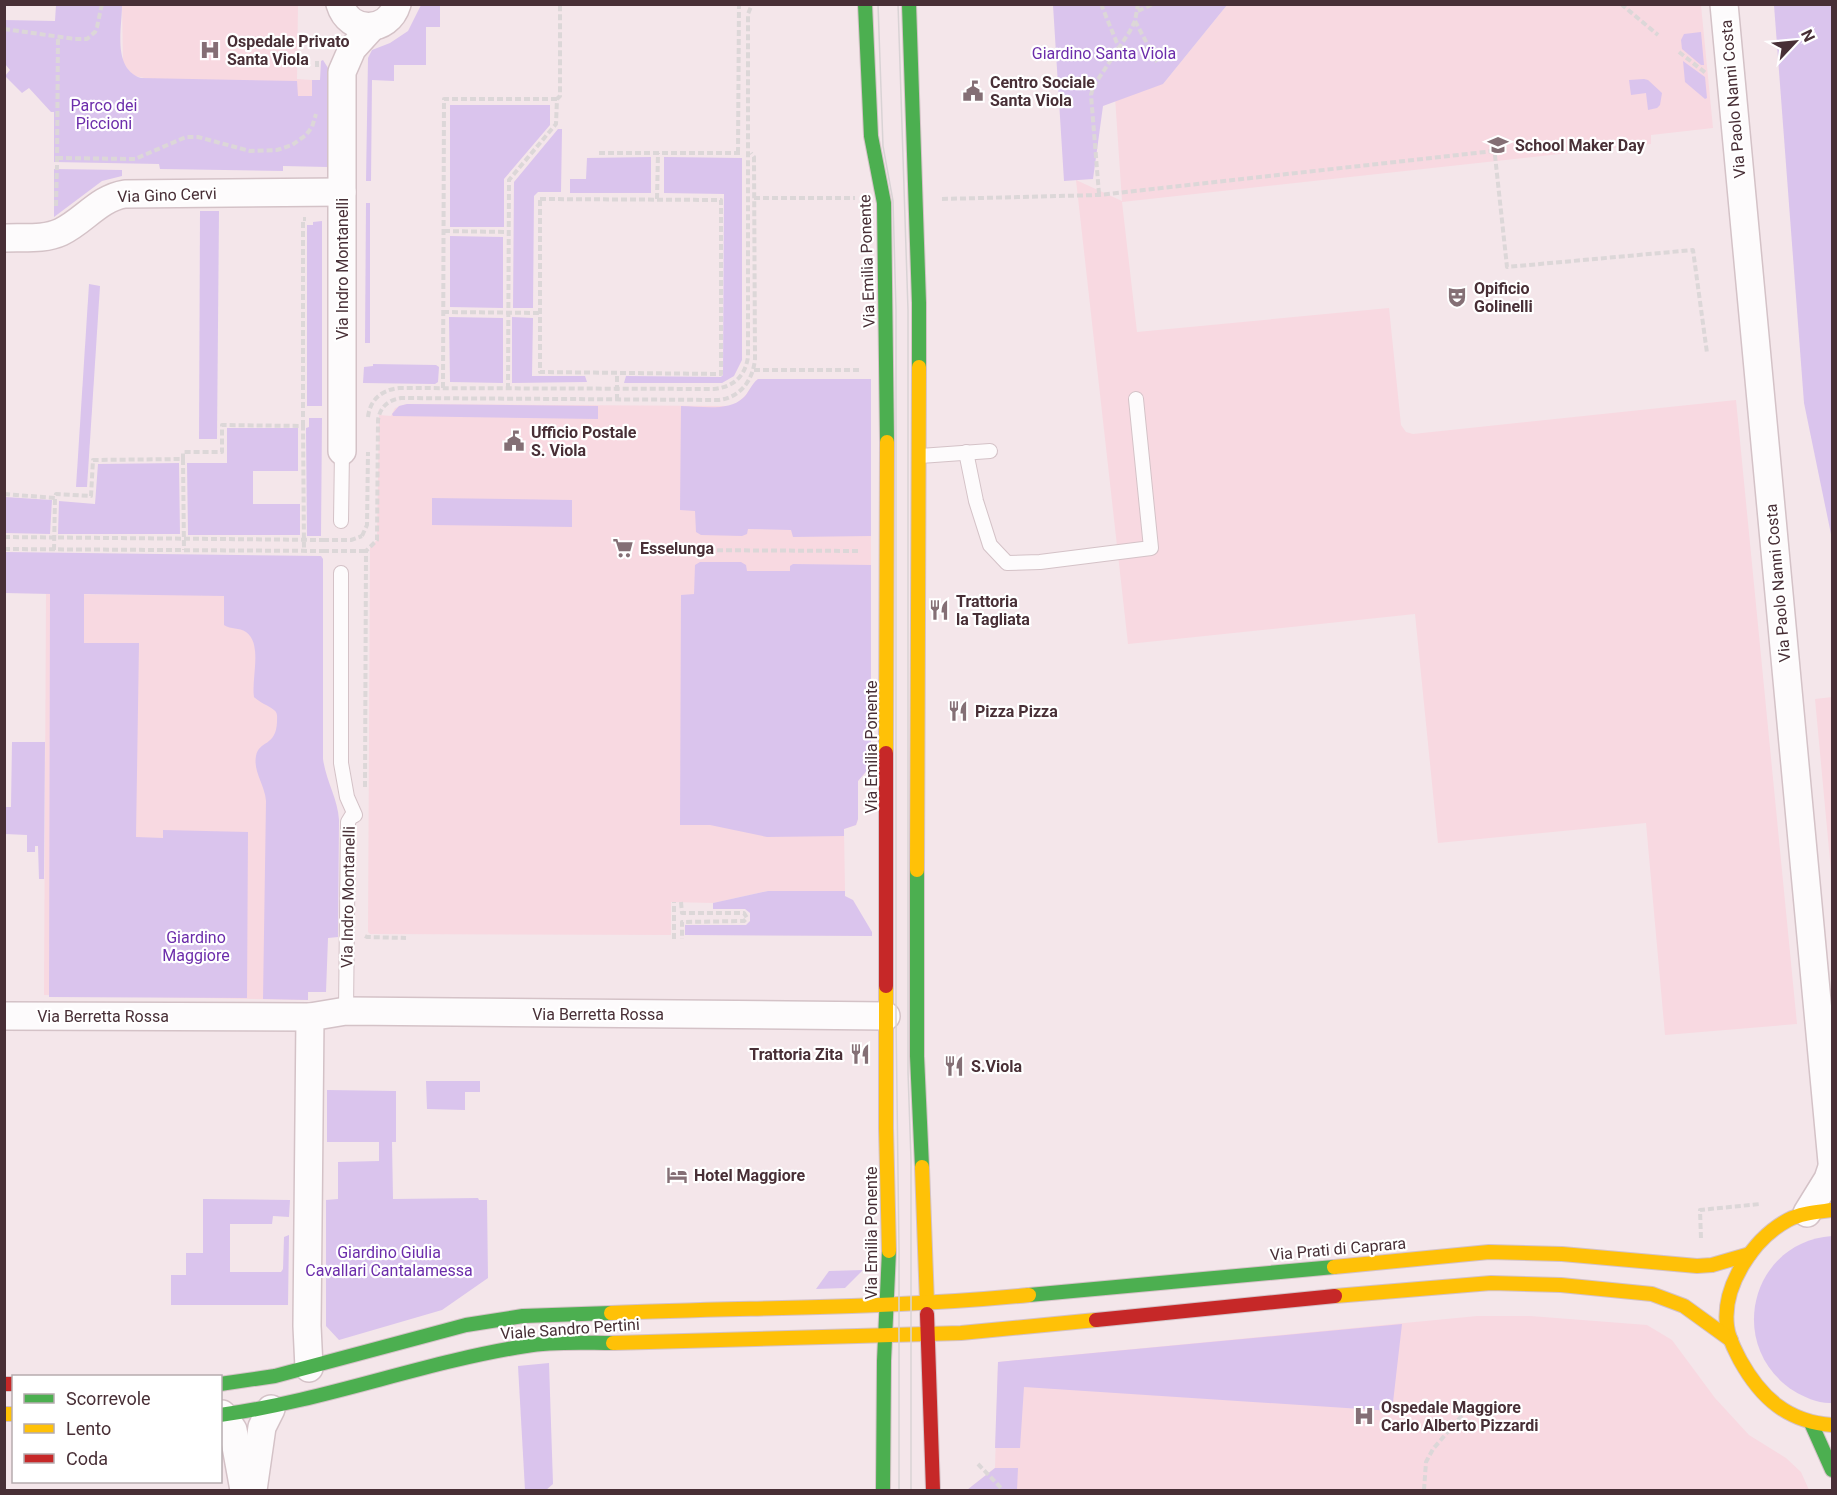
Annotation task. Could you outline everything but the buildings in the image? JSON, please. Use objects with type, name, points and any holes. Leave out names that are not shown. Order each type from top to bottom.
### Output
[{"type":"main road","name":"Via Emilia Ponente","points":[[865,4],[871,136],[883,195],[885,222],[887,1305],[883,1491]]},
{"type":"main road","points":[[909,4],[919,303],[917,1056],[933,1491]]},
{"type":"main road","points":[[1820,1212],[1787,1221],[1768,1235],[1750,1254],[1740,1271],[1727,1308],[1727,1326],[1731,1340],[1752,1380],[1775,1405],[1794,1417],[1811,1423],[1833,1425]]},
{"type":"main road","name":"Via Prati di Caprara","points":[[927,1303],[959,1302],[1489,1252],[1562,1254],[1697,1266],[1712,1265],[1750,1254]]},
{"type":"main road","points":[[928,1335],[1491,1283],[1561,1285],[1652,1294],[1684,1306],[1731,1340]]},
{"type":"main road","name":"Viale Sandro Pertini","points":[[222,1384],[260,1379],[309,1368],[466,1325],[523,1316],[927,1303]]},
{"type":"main road","name":"Viale Sandro Pertini","points":[[222,1414],[271,1408],[466,1356],[530,1345],[928,1335]]},
{"type":"main road","points":[[1811,1423],[1833,1470]]},
{"type":"street","name":"Via Indro Montanelli","points":[[342,451],[342,192],[330,71],[372,27],[389,19],[397,4]]},
{"type":"street","name":"Via Paolo Nanni Costa","points":[[1724,4],[1833,1162]]},
{"type":"street","points":[[342,10],[356,25],[372,27]]},
{"type":"street","points":[[330,71],[339,37],[342,10]]},
{"type":"street","name":"Via Gino Cervi","points":[[4,237],[43,237],[57,234],[68,229],[104,201],[125,194],[342,192]]},
{"type":"street","name":"Via Berretta Rossa","points":[[4,1016],[310,1017],[346,1011],[886,1016]]},
{"type":"street","points":[[309,1368],[307,1326],[310,1017]]},
{"type":"street","points":[[1820,1212],[1833,1167]]},
{"type":"street","points":[[253,1491],[262,1427],[271,1408]]},
{"type":"street","points":[[222,1415],[233,1430],[244,1491]]},
{"type":"lane","points":[[966,452],[976,501],[990,545],[1007,563],[1040,562],[1151,548],[1136,399]]},
{"type":"lane","name":"Via Indro Montanelli","points":[[341,520],[342,451]]},
{"type":"lane","points":[[920,456],[990,451]]},
{"type":"lane","name":"Via Indro Montanelli","points":[[341,573],[341,763],[347,797],[355,815],[348,822],[346,1011]]},
{"type":"path","points":[[4,28],[82,40],[91,37],[97,27],[102,4]]},
{"type":"path","points":[[508,389],[509,180],[556,124],[557,99],[560,96],[560,4]]},
{"type":"path","points":[[599,153],[740,153],[739,4]]},
{"type":"path","points":[[368,420],[371,404],[379,395],[392,389],[722,388],[737,380],[747,364],[748,14],[752,4]]},
{"type":"path","points":[[1101,4],[1119,48]]},
{"type":"path","points":[[1100,195],[1091,95],[1093,87],[1135,21],[1138,4]]},
{"type":"path","points":[[1138,11],[1153,4]]},
{"type":"path","points":[[1621,4],[1658,35]]},
{"type":"path","points":[[1135,21],[1157,62]]},
{"type":"path","points":[[56,216],[58,36]]},
{"type":"path","points":[[1679,52],[1708,75]]},
{"type":"path","points":[[317,59],[330,71]]},
{"type":"path","points":[[443,388],[444,99],[557,99]]},
{"type":"path","points":[[57,162],[135,159],[186,137],[198,137],[250,151],[277,150],[292,145],[306,135],[312,127],[316,108]]},
{"type":"path","points":[[1492,137],[1507,267],[1693,250],[1707,353]]},
{"type":"path","points":[[936,199],[1100,195],[1494,152]]},
{"type":"path","points":[[657,200],[658,153]]},
{"type":"path","points":[[4,549],[364,551],[377,540],[379,416],[383,407],[392,400],[416,398],[726,399],[742,390],[754,370],[754,157],[751,153]]},
{"type":"path","points":[[754,198],[863,198]]},
{"type":"path","points":[[540,199],[657,200],[722,200],[721,374],[540,372],[540,199]]},
{"type":"path","points":[[304,551],[303,219],[308,219]]},
{"type":"path","points":[[444,231],[508,232]]},
{"type":"path","points":[[443,312],[540,313]]},
{"type":"path","points":[[754,370],[865,370]]},
{"type":"path","points":[[617,373],[617,400]]},
{"type":"path","points":[[416,388],[416,398]]},
{"type":"path","points":[[184,550],[183,452],[222,452],[222,425],[303,426]]},
{"type":"path","points":[[4,537],[351,540],[362,536],[367,525],[368,442]]},
{"type":"path","points":[[54,550],[56,494],[91,496],[93,460],[183,459]]},
{"type":"path","points":[[4,494],[56,498]]},
{"type":"path","points":[[681,550],[866,551]]},
{"type":"path","points":[[364,551],[365,794]]},
{"type":"path","points":[[674,902],[674,939]]},
{"type":"path","points":[[681,902],[682,913],[744,913],[747,918],[744,921],[682,922],[682,939]]},
{"type":"path","points":[[364,935],[367,938],[405,938]]},
{"type":"path","points":[[1702,1248],[1700,1210],[1771,1203]]},
{"type":"path","points":[[1424,1491],[1426,1462],[1433,1449],[1465,1412]]},
{"type":"path","points":[[978,1464],[1003,1491]]},
{"type":"shaded area","name":"Ospedale Privato Santa Viola","points":[[122,5],[298,5],[297,79],[312,80],[312,96],[297,96],[297,82],[149,79],[135,76],[123,62]]},
{"type":"shaded area","points":[[1227,5],[1701,5],[1713,128],[1651,135],[1651,144],[1122,202],[1137,332],[1389,308],[1401,425],[1406,432],[1413,434],[1736,400],[1797,1024],[1665,1035],[1646,823],[1438,843],[1415,614],[1128,644],[1076,180],[1122,201],[1114,82],[1163,84]]},
{"type":"shaded area","points":[[758,379],[871,379],[871,766],[858,781],[856,825],[844,829],[845,891],[768,891],[713,903],[671,902],[671,935],[370,934],[368,932],[370,547],[377,540],[379,415],[391,416],[395,408],[407,404],[729,406],[744,397]]},
{"type":"shaded area","points":[[46,594],[316,596],[308,1000],[44,995]]},
{"type":"shaded area","points":[[1832,697],[1832,882],[1815,699]]},
{"type":"shaded area","name":"Ospedale Maggiore Carlo Alberto Pizzardi","points":[[1477,1316],[1530,1316],[1647,1325],[1672,1340],[1715,1398],[1749,1435],[1786,1458],[1801,1472],[1809,1490],[967,1490],[995,1468],[998,1362]]},
{"type":"green space","name":"Parco dei Piccioni","points":[[56,5],[122,5],[120,36],[122,57],[132,73],[141,78],[297,81],[298,96],[312,96],[312,80],[320,80],[321,61],[323,60],[328,68],[327,167],[283,166],[283,171],[160,169],[159,164],[54,162],[54,112],[51,112],[29,88],[22,93],[5,76],[10,70],[5,64],[4,20],[55,21]]},
{"type":"green space","points":[[421,5],[440,5],[440,27],[426,27],[426,65],[394,65],[394,81],[372,80],[371,181],[366,181],[368,58],[372,50],[390,43],[408,31]]},
{"type":"green space","name":"Giardino Santa Viola","points":[[1053,5],[1227,5],[1163,84],[1103,106],[1093,179],[1064,181]]},
{"type":"green space","points":[[1774,5],[1832,5],[1832,539],[1804,403]]},
{"type":"green space","points":[[1701,32],[1704,65],[1682,49],[1681,40],[1684,34]]},
{"type":"green space","points":[[1683,61],[1705,77],[1707,98],[1705,99],[1685,82]]},
{"type":"green space","points":[[1644,79],[1662,93],[1660,105],[1657,108],[1648,110],[1646,93],[1631,95],[1629,80]]},
{"type":"green space","points":[[450,105],[550,105],[550,125],[504,179],[504,227],[450,227]]},
{"type":"green space","points":[[558,129],[562,129],[561,192],[538,192],[534,196],[533,308],[513,308],[514,182]]},
{"type":"green space","points":[[651,157],[651,193],[570,193],[570,179],[586,179],[587,158]]},
{"type":"green space","points":[[664,157],[742,158],[742,360],[734,376],[722,383],[624,383],[626,376],[721,377],[723,375],[724,194],[664,193]]},
{"type":"green space","points":[[54,169],[122,170],[122,176],[102,181],[54,217]]},
{"type":"green space","points":[[366,203],[370,203],[370,343],[365,343]]},
{"type":"green space","points":[[200,211],[219,211],[217,439],[199,439]]},
{"type":"green space","points":[[322,221],[322,406],[307,406],[307,225]]},
{"type":"green space","points":[[450,236],[503,237],[503,308],[450,307]]},
{"type":"green space","points":[[89,284],[100,286],[87,487],[76,487]]},
{"type":"green space","points":[[449,317],[503,318],[503,383],[450,382]]},
{"type":"green space","points":[[512,317],[533,318],[532,376],[585,376],[587,382],[512,383]]},
{"type":"green space","points":[[373,364],[436,365],[439,367],[438,382],[435,384],[363,383],[364,367],[373,366]]},
{"type":"green space","points":[[758,379],[871,379],[871,536],[793,537],[791,530],[748,529],[747,534],[742,536],[701,535],[696,532],[695,511],[680,510],[681,406],[722,407],[730,405],[743,398]]},
{"type":"green space","points":[[407,404],[598,406],[598,419],[393,416],[392,414],[399,406]]},
{"type":"green space","points":[[309,418],[322,418],[321,536],[307,536],[306,428],[309,427]]},
{"type":"green space","points":[[227,428],[298,428],[298,471],[253,471],[253,504],[300,504],[300,535],[188,535],[187,463],[227,463]]},
{"type":"green space","points":[[179,463],[180,534],[58,534],[59,501],[95,504],[98,464]]},
{"type":"green space","points":[[5,497],[52,500],[50,534],[5,533]]},
{"type":"green space","points":[[432,498],[572,500],[572,527],[432,525]]},
{"type":"green space","name":"Giardino Maggiore","points":[[5,552],[321,556],[323,559],[323,759],[339,820],[338,937],[328,938],[326,992],[308,992],[308,1000],[263,999],[266,801],[256,756],[260,747],[274,736],[277,717],[274,710],[254,697],[255,653],[251,638],[243,630],[224,625],[224,596],[84,594],[84,643],[139,643],[136,837],[163,838],[163,830],[248,832],[247,998],[49,997],[50,594],[5,593]]},
{"type":"green space","points":[[700,562],[741,562],[746,565],[747,571],[790,571],[790,566],[793,564],[871,565],[871,766],[858,781],[856,825],[844,829],[844,836],[767,837],[710,825],[680,825],[681,595],[694,594],[695,565]]},
{"type":"green space","points":[[12,742],[45,742],[44,879],[39,879],[38,846],[35,846],[35,852],[27,852],[27,835],[5,834],[5,807],[11,807]]},
{"type":"green space","points":[[768,891],[845,891],[845,896],[853,900],[872,932],[872,936],[685,935],[685,925],[746,925],[750,921],[750,913],[745,909],[713,909],[713,903]]},
{"type":"green space","points":[[426,1081],[480,1081],[480,1092],[465,1092],[465,1110],[427,1109]]},
{"type":"green space","name":"Giardino Giulia Cavallari Cantalamessa","points":[[327,1090],[396,1091],[396,1142],[392,1142],[393,1199],[478,1198],[487,1200],[488,1278],[442,1310],[339,1340],[326,1326],[326,1200],[338,1199],[338,1162],[379,1161],[379,1142],[327,1142]]},
{"type":"green space","points":[[203,1199],[290,1200],[289,1217],[273,1216],[272,1224],[230,1224],[230,1272],[281,1272],[284,1237],[289,1235],[288,1305],[171,1305],[171,1275],[186,1275],[186,1253],[203,1253]]},
{"type":"green space","points":[[1832,1236],[1832,1403],[1827,1403],[1812,1400],[1794,1391],[1772,1372],[1759,1349],[1754,1324],[1756,1299],[1766,1276],[1782,1257],[1804,1243]]},
{"type":"green space","points":[[863,1270],[845,1288],[816,1289],[829,1271]]},
{"type":"green space","points":[[1402,1324],[1392,1411],[1024,1387],[1020,1448],[995,1448],[998,1362]]},
{"type":"green space","points":[[549,1363],[553,1484],[546,1490],[525,1490],[518,1366]]},
{"type":"green space","points":[[995,1468],[1018,1468],[1017,1490],[967,1490]]},
{"type":"tram line","points":[[878,4],[883,146],[893,201],[896,310],[899,1490]]},
{"type":"tram line","points":[[898,4],[908,310],[908,1072],[911,1160],[911,1490]]},
{"type":"traffic: fast","points":[[865,4],[871,136],[884,203],[887,442]]},
{"type":"traffic: fast","points":[[909,4],[919,367]]},
{"type":"traffic: fast","points":[[917,870],[917,1056],[922,1167]]},
{"type":"traffic: fast","points":[[883,1490],[884,1361],[889,1251]]},
{"type":"traffic: fast","points":[[1029,1295],[1334,1267]]},
{"type":"traffic: fast","points":[[222,1384],[275,1376],[466,1325],[523,1316],[611,1313]]},
{"type":"traffic: fast","points":[[222,1415],[297,1401],[449,1362],[526,1346],[547,1343],[613,1343]]},
{"type":"traffic: fast","points":[[1811,1423],[1832,1470]]},
{"type":"traffic: slow","points":[[917,870],[919,367]]},
{"type":"traffic: slow","points":[[886,753],[887,442]]},
{"type":"traffic: slow","points":[[886,986],[889,1251]]},
{"type":"traffic: slow","points":[[922,1167],[927,1303]]},
{"type":"traffic: slow","points":[[1832,1210],[1809,1213],[1788,1220],[1763,1239],[1742,1265],[1730,1295],[1727,1311],[1730,1339],[1748,1374],[1757,1386],[1777,1406],[1789,1413],[1816,1423],[1832,1425]]},
{"type":"traffic: slow","points":[[1334,1267],[1489,1252],[1562,1254],[1697,1266],[1712,1265],[1750,1254]]},
{"type":"traffic: slow","points":[[1335,1296],[1491,1283],[1561,1285],[1652,1294],[1684,1306],[1731,1340]]},
{"type":"traffic: slow","points":[[611,1313],[925,1303],[1029,1295]]},
{"type":"traffic: slow","points":[[613,1343],[961,1333],[1096,1320]]},
{"type":"traffic: slow","points":[[4,1414],[12,1414]]},
{"type":"traffic: jam","points":[[886,753],[886,986]]},
{"type":"traffic: jam","points":[[1096,1320],[1335,1296]]},
{"type":"traffic: jam","points":[[927,1314],[933,1490]]},
{"type":"traffic: jam","points":[[4,1384],[12,1384]]},
{"type":"place","name":"Ospedale Privato Santa Viola","points":[[210,50]]},
{"type":"place","name":"Centro Sociale Santa Viola","points":[[973,91]]},
{"type":"place","name":"School Maker Day","points":[[1498,145]]},
{"type":"place","name":"Opificio Golinelli","points":[[1457,297]]},
{"type":"place","name":"Ufficio Postale S. Viola","points":[[514,441]]},
{"type":"place","name":"Esselunga","points":[[623,548]]},
{"type":"place","name":"Trattoria la Tagliata","points":[[939,610]]},
{"type":"place","name":"Pizza Pizza","points":[[958,711]]},
{"type":"place","name":"Trattoria Zita","points":[[860,1054]]},
{"type":"place","name":"S.Viola","points":[[954,1066]]},
{"type":"place","name":"Hotel Maggiore","points":[[677,1175]]},
{"type":"place","name":"Ospedale Maggiore Carlo Alberto Pizzardi","points":[[1364,1416]]}]
